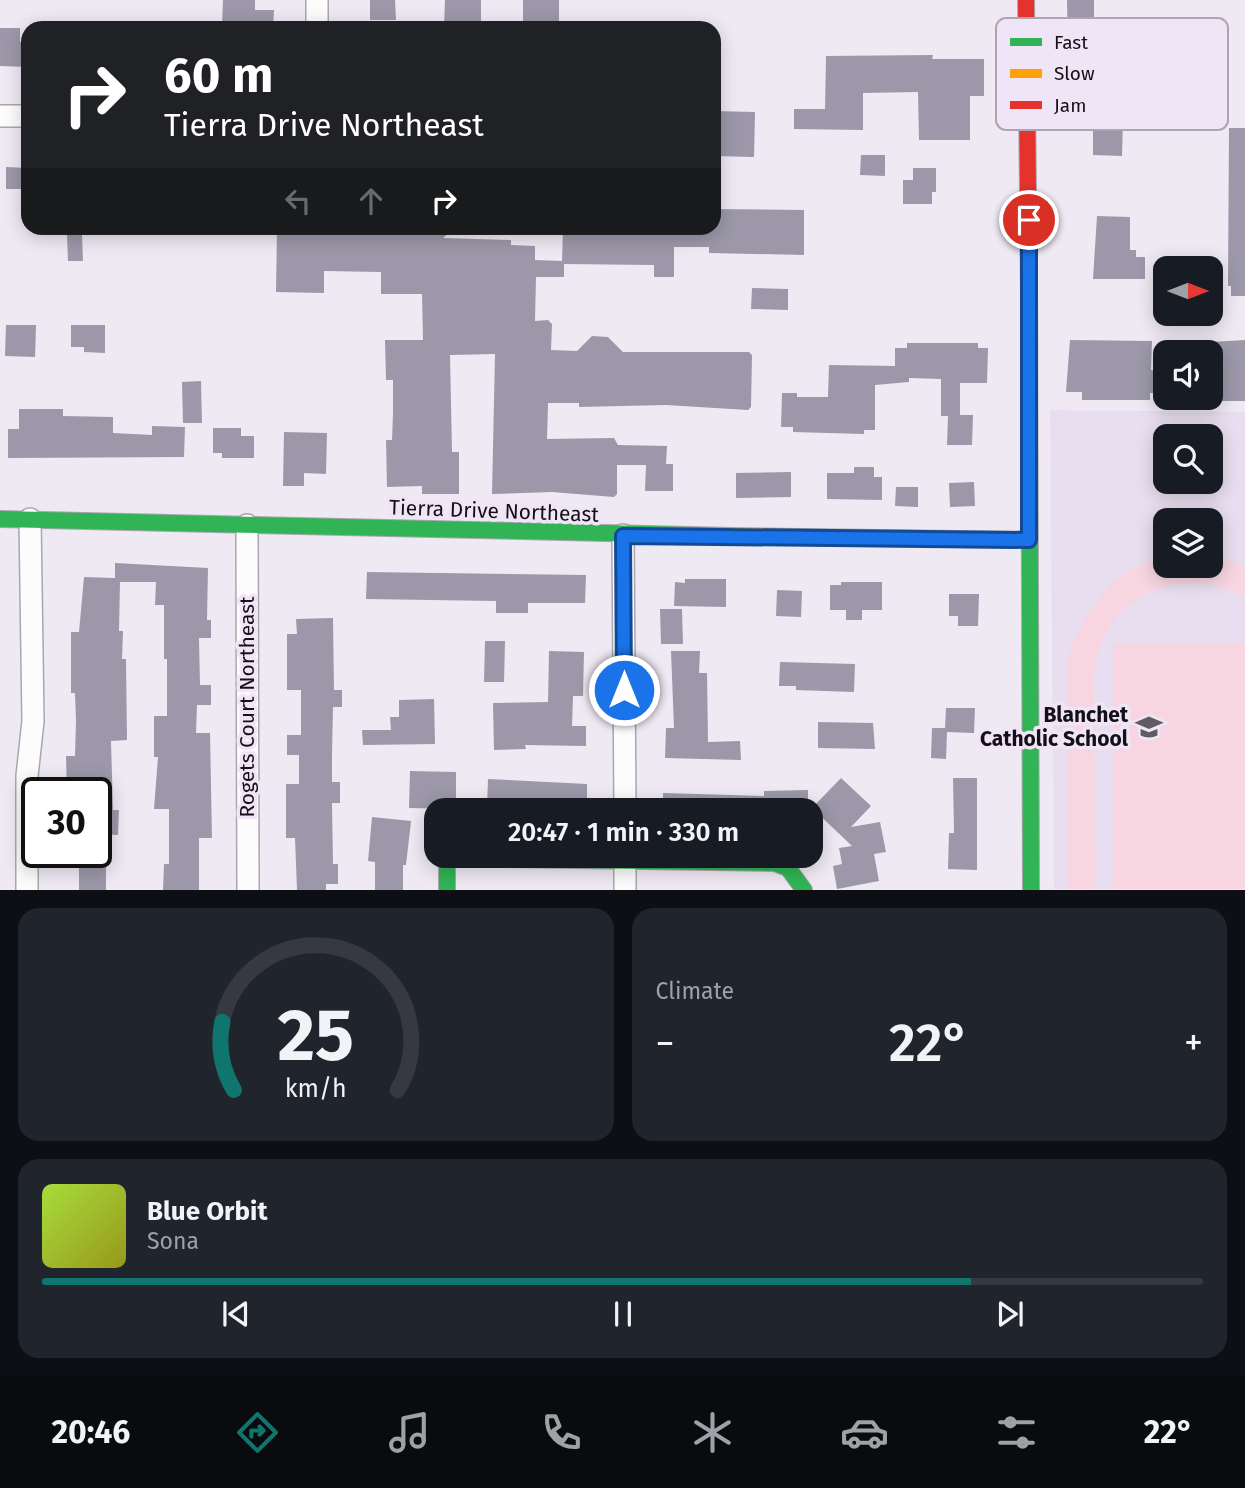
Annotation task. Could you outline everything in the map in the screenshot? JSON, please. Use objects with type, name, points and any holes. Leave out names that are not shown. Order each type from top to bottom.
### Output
[{"type":"street","points":[[317,0],[317,21]]},
{"type":"street","points":[[1026,0],[1027,18]]},
{"type":"street","points":[[0,116],[21,116]]},
{"type":"street","points":[[1030,130],[1031,890]]},
{"type":"street","name":"Tierra Drive Northeast","points":[[0,519],[623,536],[1029,540]]},
{"type":"street","points":[[27,890],[27,776],[33,721],[30,519]]},
{"type":"street","name":"Rogets Court Northeast","points":[[247,525],[248,890]]},
{"type":"street","points":[[623,536],[625,798]]},
{"type":"street","points":[[447,868],[447,890]]},
{"type":"street","points":[[625,868],[625,890]]},
{"type":"street","points":[[788,868],[803,890]]},
{"type":"shaded area","name":"Blanchet Catholic School","points":[[1050,410],[1245,412],[1245,889],[1054,889]]},
{"type":"shaded area","points":[[1223,558],[1230,559],[1245,567],[1245,599],[1210,585],[1173,585],[1138,599],[1123,610],[1111,625],[1102,641],[1094,670],[1095,889],[1067,889],[1067,659],[1082,625],[1102,594],[1115,581],[1153,561],[1153,578],[1223,578]]},
{"type":"shaded area","points":[[1113,643],[1245,643],[1245,889],[1113,889]]},
{"type":"building","points":[[223,0],[255,0],[255,10],[274,10],[273,21],[222,21]]},
{"type":"building","points":[[370,0],[395,0],[396,20],[370,20]]},
{"type":"building","points":[[445,0],[481,0],[481,21],[444,21]]},
{"type":"building","points":[[523,0],[559,0],[559,21],[523,21]]},
{"type":"building","points":[[1067,0],[1094,0],[1094,18],[1067,18]]},
{"type":"building","points":[[0,28],[20,28],[21,67],[0,66]]},
{"type":"building","points":[[933,55],[932,59],[984,59],[984,96],[970,96],[970,140],[919,140],[918,92],[863,93],[863,130],[794,129],[794,109],[825,109],[826,56]]},
{"type":"building","points":[[721,111],[755,112],[754,157],[721,156]]},
{"type":"building","points":[[1229,128],[1245,128],[1245,296],[1231,296],[1231,286],[1228,286]]},
{"type":"building","points":[[1093,130],[1123,130],[1122,156],[1093,155]]},
{"type":"building","points":[[861,155],[885,155],[885,176],[860,175]]},
{"type":"building","points":[[6,167],[21,168],[21,189],[6,189]]},
{"type":"building","points":[[913,168],[936,168],[936,192],[932,192],[932,204],[903,204],[903,180],[913,180]]},
{"type":"building","points":[[721,209],[804,210],[804,255],[709,253],[709,247],[674,247],[674,277],[654,277],[654,265],[564,264],[564,277],[536,277],[535,321],[548,320],[552,324],[551,350],[577,351],[592,336],[608,337],[623,352],[749,352],[752,355],[751,407],[748,410],[666,405],[579,407],[579,403],[548,403],[547,439],[614,438],[618,445],[667,446],[666,464],[673,464],[673,491],[645,491],[646,465],[617,465],[617,494],[614,497],[552,492],[492,494],[495,354],[450,355],[452,452],[459,452],[459,494],[422,494],[422,486],[387,487],[386,440],[392,440],[393,380],[386,380],[385,340],[423,340],[422,294],[381,294],[381,272],[324,271],[324,293],[276,292],[277,235],[447,235],[443,238],[511,240],[511,245],[535,246],[535,260],[562,261],[563,235],[721,235]]},
{"type":"building","points":[[1097,216],[1130,217],[1130,250],[1136,250],[1136,257],[1145,257],[1145,279],[1093,279]]},
{"type":"building","points":[[67,235],[82,235],[83,261],[68,261]]},
{"type":"building","points":[[752,288],[788,289],[788,310],[751,309]]},
{"type":"building","points":[[6,325],[36,325],[35,357],[5,356]]},
{"type":"building","points":[[71,325],[105,325],[105,353],[84,352],[84,347],[71,347]]},
{"type":"building","points":[[1070,340],[1152,341],[1153,393],[1150,393],[1150,400],[1082,400],[1082,392],[1066,392]]},
{"type":"building","points":[[1245,340],[1245,401],[1223,401],[1223,341]]},
{"type":"building","points":[[907,343],[978,343],[978,348],[988,348],[987,383],[960,383],[960,415],[973,415],[972,445],[947,445],[948,416],[941,416],[941,379],[909,378],[909,382],[875,385],[875,430],[864,430],[864,434],[793,432],[793,427],[781,427],[782,393],[797,393],[797,397],[828,397],[829,365],[895,366],[895,348],[907,348]]},
{"type":"building","points":[[201,381],[202,423],[183,423],[182,382]]},
{"type":"building","points":[[19,409],[63,409],[63,416],[113,417],[113,433],[152,435],[152,426],[185,427],[184,457],[8,458],[8,429],[19,429]]},
{"type":"building","points":[[213,428],[241,428],[241,436],[254,436],[254,458],[222,458],[222,453],[213,453]]},
{"type":"building","points":[[284,432],[327,433],[326,474],[304,473],[304,486],[283,486]]},
{"type":"building","points":[[854,467],[874,467],[874,477],[882,477],[882,500],[827,499],[827,473],[854,473]]},
{"type":"building","points":[[791,472],[791,497],[736,498],[736,473]]},
{"type":"building","points":[[974,482],[975,506],[950,507],[949,483]]},
{"type":"building","points":[[896,487],[918,487],[918,507],[895,506]]},
{"type":"building","points":[[115,563],[208,568],[207,620],[211,620],[211,638],[199,638],[200,685],[211,685],[211,705],[197,705],[196,733],[210,733],[212,838],[199,838],[199,890],[163,890],[164,864],[169,864],[169,809],[154,809],[158,757],[154,757],[154,716],[167,716],[167,659],[164,659],[164,605],[155,605],[156,582],[120,582],[119,631],[123,631],[122,659],[126,659],[127,740],[111,741],[113,810],[119,810],[118,835],[112,835],[112,777],[67,777],[66,756],[75,756],[76,721],[75,693],[71,693],[71,632],[79,632],[84,577],[115,578]]},
{"type":"building","points":[[367,572],[586,575],[585,603],[528,603],[528,613],[496,613],[496,601],[366,599]]},
{"type":"building","points":[[685,579],[726,579],[726,607],[674,606],[675,582],[685,583]]},
{"type":"building","points":[[841,582],[882,582],[882,610],[862,610],[862,620],[846,620],[846,610],[830,610],[830,585],[841,585]]},
{"type":"building","points":[[777,590],[802,591],[801,617],[776,616]]},
{"type":"building","points":[[949,594],[979,594],[978,626],[958,626],[958,616],[949,616]]},
{"type":"building","points":[[660,609],[682,609],[683,644],[661,644]]},
{"type":"building","points":[[333,618],[334,690],[342,690],[342,707],[333,707],[332,755],[332,782],[340,782],[340,803],[332,803],[333,864],[338,864],[338,884],[326,884],[326,890],[297,890],[295,838],[286,838],[286,784],[299,784],[299,755],[287,755],[287,735],[301,735],[301,690],[287,690],[287,634],[297,634],[296,619]]},
{"type":"building","points":[[485,641],[505,641],[504,682],[484,682]]},
{"type":"building","points":[[549,651],[584,652],[583,696],[573,696],[572,726],[586,726],[586,746],[525,745],[526,749],[494,750],[493,703],[548,702]]},
{"type":"building","points":[[671,651],[700,651],[699,673],[707,673],[708,742],[740,741],[741,760],[665,758],[666,728],[674,728]]},
{"type":"building","points":[[780,662],[855,664],[854,692],[796,690],[796,686],[779,686]]},
{"type":"building","points":[[434,699],[435,744],[363,745],[362,730],[391,730],[390,717],[399,717],[399,700]]},
{"type":"building","points":[[946,708],[975,708],[974,733],[947,732],[946,759],[931,758],[932,728],[945,728]]},
{"type":"building","points":[[818,722],[873,723],[875,749],[818,748]]},
{"type":"building","points":[[410,771],[456,772],[456,798],[424,798],[424,808],[409,808]]},
{"type":"building","points":[[841,778],[871,806],[851,827],[880,822],[886,852],[874,854],[879,881],[837,889],[833,866],[842,864],[839,848],[852,846],[823,818],[822,798]]},
{"type":"building","points":[[953,778],[977,778],[977,870],[948,869],[949,833],[954,833]]},
{"type":"building","points":[[488,779],[587,784],[587,798],[487,798]]},
{"type":"building","points":[[808,790],[808,798],[663,798],[663,793],[764,796],[764,791]]},
{"type":"building","points":[[372,817],[411,821],[406,865],[403,865],[403,890],[375,890],[375,862],[368,861]]},
{"type":"building","points":[[79,868],[106,868],[106,890],[79,890]]},
{"type":"traffic: fast","points":[[1029,291],[1031,890]]},
{"type":"traffic: fast","points":[[0,519],[733,536]]},
{"type":"traffic: fast","points":[[447,890],[447,858],[775,863],[788,868],[804,890]]},
{"type":"traffic: slow","points":[[733,536],[1029,540]]},
{"type":"traffic: jam","points":[[1026,0],[1026,18]]},
{"type":"traffic: jam","points":[[1027,130],[1029,291]]},
{"type":"place","name":"Blanchet Catholic School","points":[[1149,727]]},
{"type":"route","points":[[624,690],[623,536],[1029,540],[1029,220]]}]
